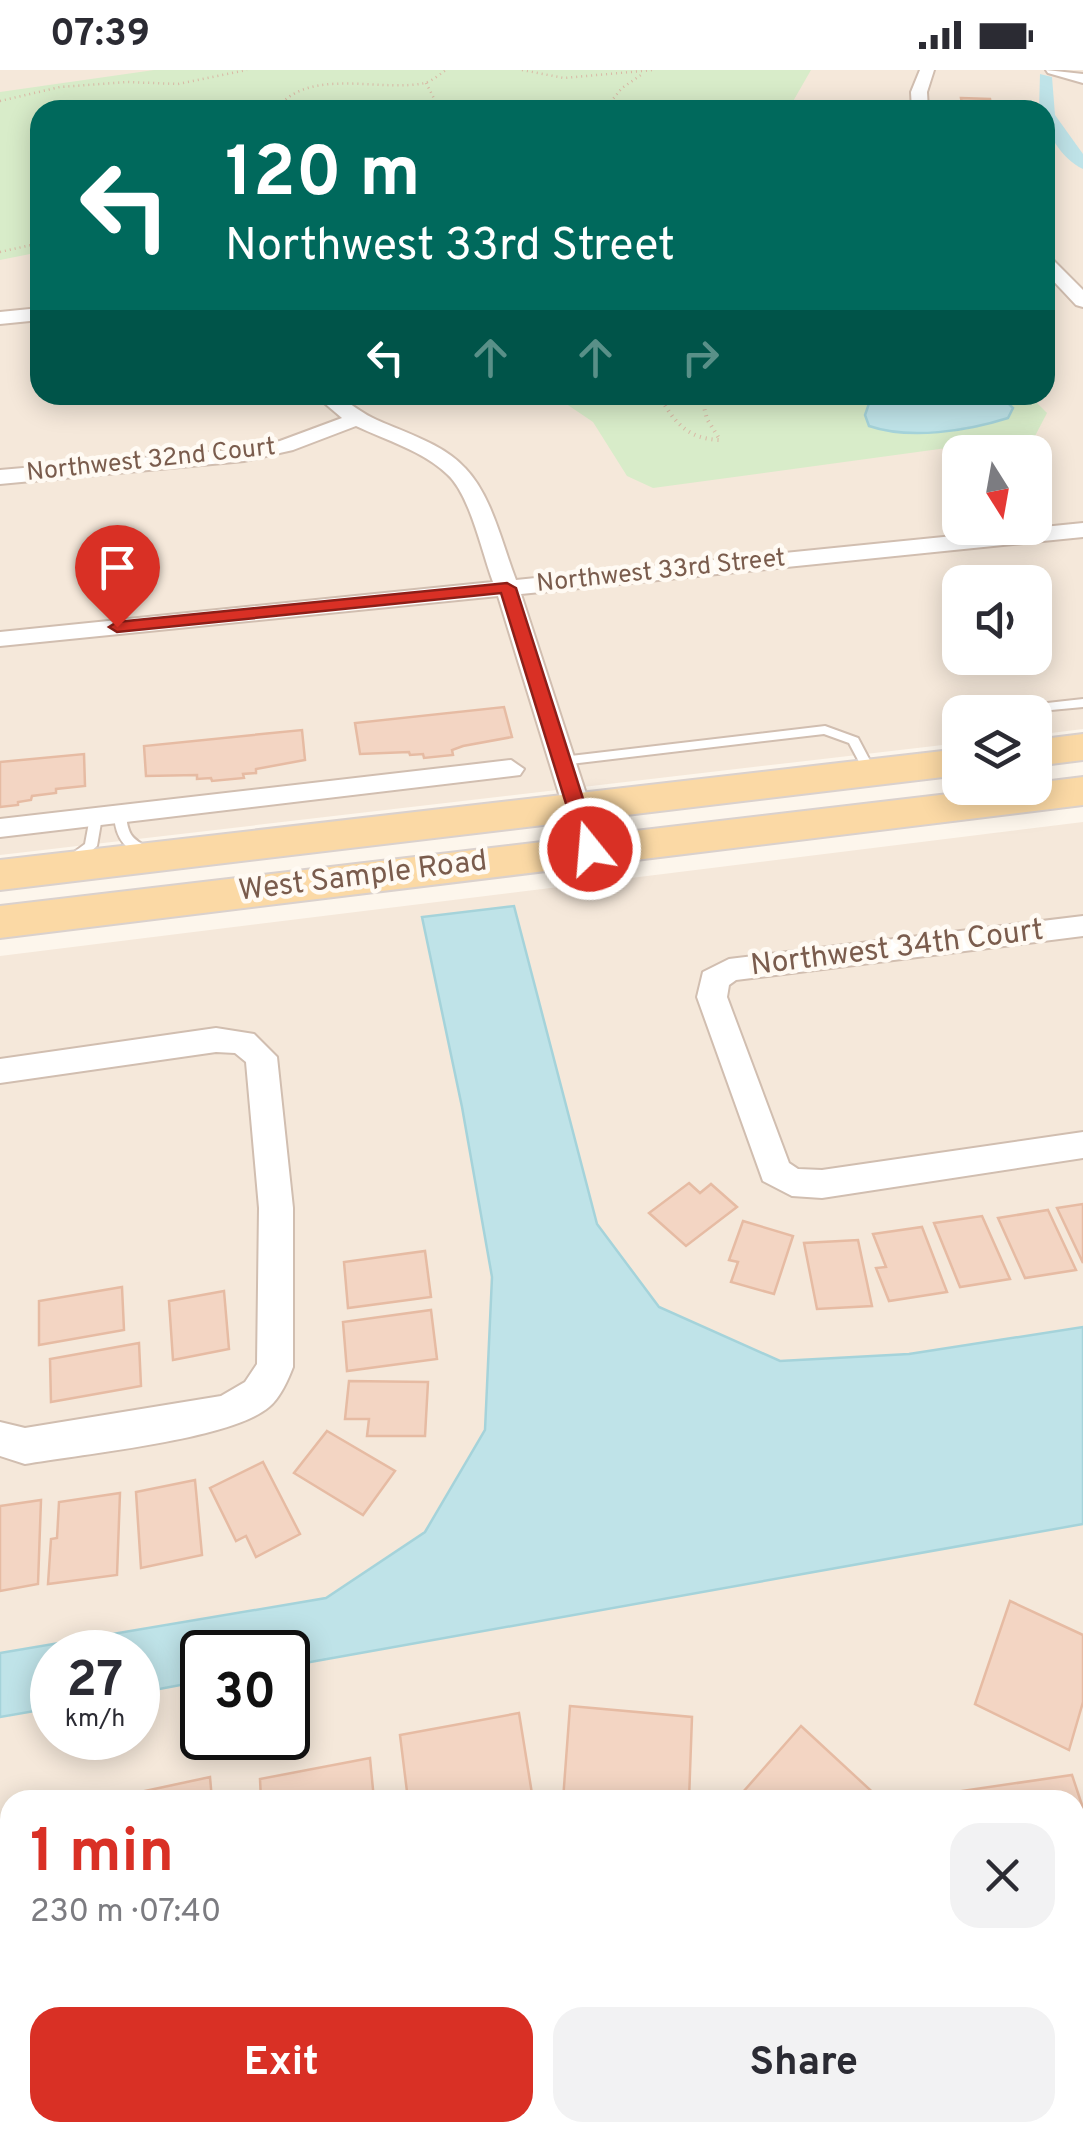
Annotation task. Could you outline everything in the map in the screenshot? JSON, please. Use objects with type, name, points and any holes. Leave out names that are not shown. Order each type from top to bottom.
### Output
[{"type":"main road","points":[[1052,751],[1083,747]]},
{"type":"main road","name":"West Sample Road","points":[[0,875],[942,764]]},
{"type":"main road","name":"West Sample Road","points":[[0,922],[1083,790]]},
{"type":"street","points":[[919,100],[927,70]]},
{"type":"street","points":[[1053,70],[1083,79]]},
{"type":"street","points":[[1055,272],[1083,301]]},
{"type":"street","points":[[0,318],[30,315]]},
{"type":"street","points":[[338,405],[356,419],[435,455],[456,470],[470,488],[507,588],[590,849]]},
{"type":"street","name":"Northwest 32nd Court","points":[[0,477],[244,455],[286,446],[356,419]]},
{"type":"street","name":"Northwest 33rd Street","points":[[0,639],[1083,530]]},
{"type":"street","points":[[0,828],[511,770]]},
{"type":"street","name":"Northwest 34th Court","points":[[1083,926],[729,970],[714,980],[712,997],[775,1171],[792,1182],[822,1184],[1083,1145]]},
{"type":"street","points":[[0,1070],[216,1040],[244,1042],[260,1057],[276,1208],[275,1367],[258,1394],[228,1412],[25,1446],[0,1439]]},
{"type":"lane","points":[[1052,706],[1083,703]]},
{"type":"lane","points":[[562,761],[825,730],[854,740],[870,772]]},
{"type":"lane","points":[[56,868],[83,855],[108,815],[126,842],[160,856]]},
{"type":"path","points":[[0,101],[60,87],[178,84],[247,70]]},
{"type":"path","points":[[391,78],[426,83],[446,70]]},
{"type":"path","points":[[522,70],[564,78],[652,70]]},
{"type":"path","points":[[612,100],[645,72]]},
{"type":"path","points":[[286,100],[292,92],[332,76]]},
{"type":"path","points":[[426,83],[435,100]]},
{"type":"path","points":[[0,252],[30,245]]},
{"type":"path","points":[[665,405],[680,430],[698,441],[720,440],[704,405]]},
{"type":"shaded area","points":[[0,70],[1083,70],[1083,729],[1052,733],[1052,695],[942,695],[942,745],[0,855]]},
{"type":"shaded area","points":[[1083,822],[1083,1790],[0,1790],[0,956]]},
{"type":"green space","points":[[154,70],[811,70],[794,100],[30,100],[30,254],[0,260],[0,92]]},
{"type":"green space","points":[[568,405],[1039,405],[1047,413],[1036,435],[942,435],[942,449],[653,488],[627,476],[593,422]]},
{"type":"water","points":[[868,405],[1013,408],[1008,418],[939,432],[885,430],[869,426],[865,415]]},
{"type":"water","points":[[514,906],[597,1224],[659,1307],[780,1361],[909,1354],[1083,1327],[1083,1524],[310,1662],[310,1630],[180,1630],[180,1685],[160,1689],[160,1630],[136,1630],[326,1598],[425,1532],[485,1430],[492,1277],[422,917]]},
{"type":"water","points":[[30,1648],[30,1712],[0,1717],[0,1653]]},
{"type":"building","points":[[504,707],[512,737],[463,746],[452,750],[453,755],[424,758],[423,754],[409,752],[360,754],[355,723]]},
{"type":"building","points":[[302,730],[305,760],[256,769],[256,773],[243,774],[244,778],[212,781],[197,779],[197,775],[146,776],[144,746]]},
{"type":"building","points":[[84,754],[85,786],[56,789],[56,793],[0,807],[0,762]]},
{"type":"building","points":[[689,1183],[700,1193],[711,1184],[737,1207],[686,1246],[649,1213]]},
{"type":"building","points":[[1083,1204],[1083,1263],[1057,1208]]},
{"type":"building","points":[[1048,1210],[1076,1270],[1025,1278],[998,1218]]},
{"type":"building","points":[[982,1216],[1010,1279],[960,1287],[934,1223]]},
{"type":"building","points":[[743,1221],[793,1236],[774,1294],[731,1282],[738,1262],[729,1260]]},
{"type":"building","points":[[922,1227],[947,1292],[889,1301],[876,1268],[886,1267],[873,1234]]},
{"type":"building","points":[[858,1240],[872,1306],[817,1309],[804,1243]]},
{"type":"building","points":[[425,1251],[431,1297],[348,1308],[344,1262]]},
{"type":"building","points":[[122,1287],[124,1330],[39,1345],[39,1301]]},
{"type":"building","points":[[224,1291],[229,1349],[173,1360],[169,1301]]},
{"type":"building","points":[[431,1310],[437,1359],[347,1371],[343,1322]]},
{"type":"building","points":[[139,1343],[141,1386],[51,1402],[50,1359]]},
{"type":"building","points":[[349,1381],[428,1382],[425,1436],[367,1436],[369,1419],[345,1419]]},
{"type":"building","points":[[327,1431],[395,1471],[363,1515],[294,1473]]},
{"type":"building","points":[[263,1462],[300,1534],[256,1557],[246,1536],[236,1541],[210,1488]]},
{"type":"building","points":[[195,1480],[202,1555],[141,1568],[136,1492]]},
{"type":"building","points":[[120,1493],[117,1575],[48,1584],[51,1539],[57,1538],[59,1502]]},
{"type":"building","points":[[41,1500],[38,1584],[0,1591],[0,1506]]},
{"type":"building","points":[[1010,1601],[1083,1635],[1083,1702],[1069,1750],[975,1704]]},
{"type":"building","points":[[570,1706],[692,1717],[689,1790],[564,1790]]},
{"type":"building","points":[[519,1713],[531,1790],[407,1790],[400,1735]]},
{"type":"building","points":[[801,1726],[870,1790],[745,1790]]},
{"type":"building","points":[[370,1758],[373,1790],[261,1790],[260,1779]]},
{"type":"building","points":[[1072,1775],[1077,1790],[969,1790]]},
{"type":"building","points":[[210,1777],[211,1790],[150,1790]]},
{"type":"waterway","points":[[1045,77],[1045,100]]},
{"type":"waterway","points":[[1055,129],[1083,164]]},
{"type":"route","points":[[117,627],[507,588],[590,849]]}]
